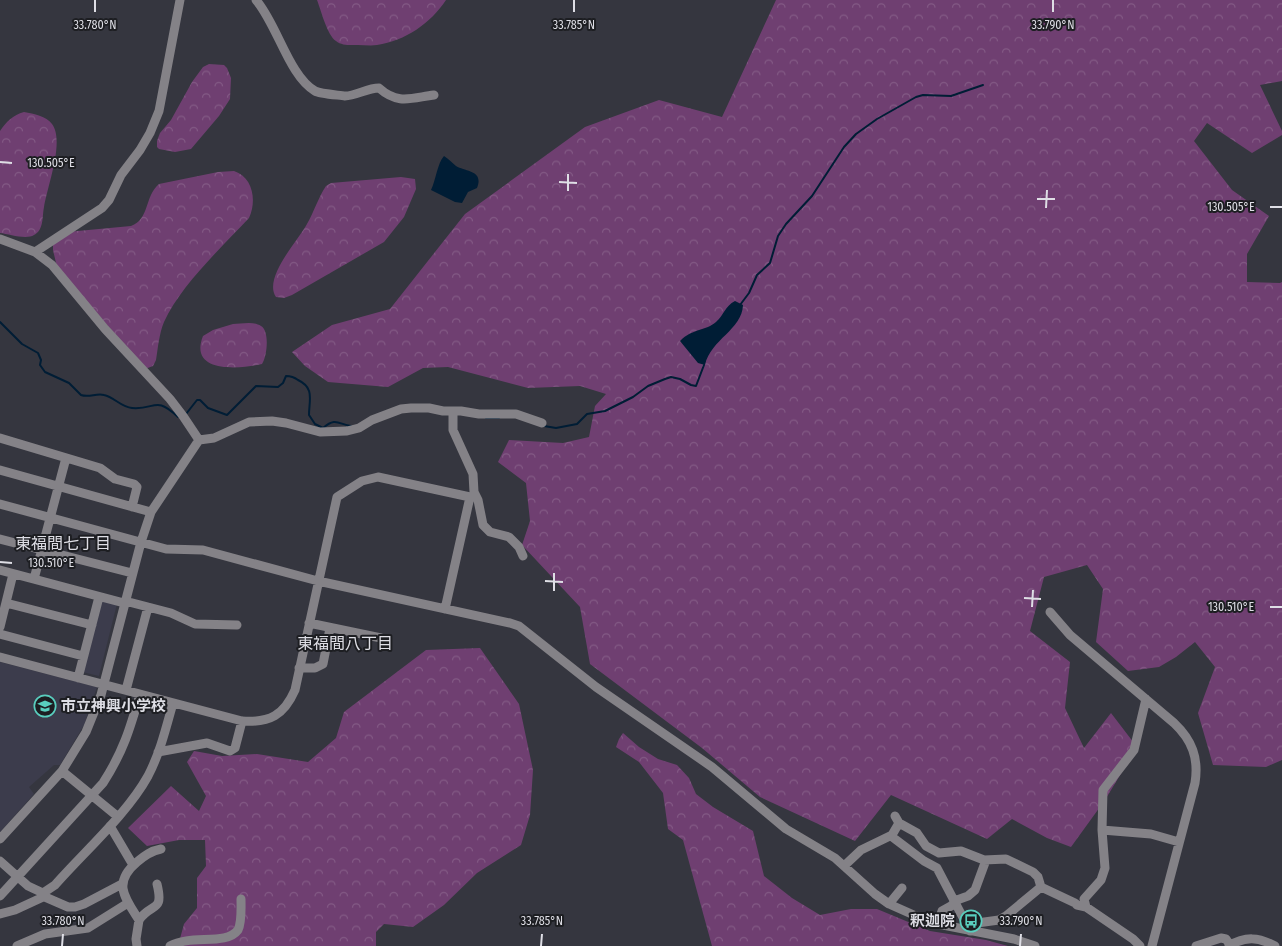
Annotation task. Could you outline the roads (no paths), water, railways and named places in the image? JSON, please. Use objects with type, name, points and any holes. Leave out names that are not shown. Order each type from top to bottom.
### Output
[{"type":"street","points":[[35,252],[102,208],[109,200],[122,174],[150,133],[160,106],[180,0]]},
{"type":"street","points":[[256,0],[265,10],[299,75],[316,92],[346,96],[369,88],[379,88],[388,96],[400,99],[434,95]]},
{"type":"street","points":[[0,239],[35,252],[52,264],[105,329],[170,399],[199,440]]},
{"type":"street","points":[[0,839],[62,771],[86,732],[103,684],[132,574],[151,512],[199,440],[214,438],[249,422],[272,421],[320,432],[347,431],[359,428],[372,420],[401,409],[429,408],[479,414],[516,414],[542,423]]},
{"type":"street","points":[[445,609],[472,494],[473,474],[453,430],[453,412]]},
{"type":"street","points":[[0,438],[100,468],[115,479],[134,484],[137,487],[132,507]]},
{"type":"street","points":[[34,579],[66,458]]},
{"type":"street","points":[[0,470],[151,512]]},
{"type":"street","points":[[0,657],[242,721],[255,722],[266,720],[283,711],[295,690],[337,497],[362,481],[378,478],[472,494],[478,500],[482,525],[486,530],[509,537],[519,547],[523,556]]},
{"type":"street","points":[[0,504],[166,548],[208,551],[318,581],[519,626],[596,687],[712,767],[786,829],[835,858],[889,904],[938,924],[970,932],[1014,939],[1035,946]]},
{"type":"street","points":[[0,539],[132,574]]},
{"type":"street","points":[[0,570],[171,613],[195,624],[237,625]]},
{"type":"street","points":[[0,626],[13,574]]},
{"type":"street","points":[[78,678],[99,596]]},
{"type":"street","points":[[6,603],[92,625]]},
{"type":"street","points":[[126,690],[148,607]]},
{"type":"street","points":[[1050,612],[1070,635],[1184,732],[1195,757],[1195,783],[1152,946]]},
{"type":"street","points":[[309,623],[381,638]]},
{"type":"street","points":[[300,668],[315,668],[322,664],[330,628]]},
{"type":"street","points":[[0,634],[84,656]]},
{"type":"street","points":[[0,896],[103,783],[116,763],[127,738],[140,694]]},
{"type":"street","points":[[1082,903],[1104,874],[1103,790],[1134,750],[1146,699]]},
{"type":"street","points":[[0,914],[15,910],[41,898],[43,893],[56,885],[133,798],[147,776],[158,752],[173,703]]},
{"type":"street","points":[[158,752],[207,743],[230,750],[235,748],[242,721]]},
{"type":"street","points":[[62,771],[117,816]]},
{"type":"street","points":[[844,866],[861,850],[874,842],[890,836],[897,820],[917,833],[926,846],[939,853],[961,851],[986,860],[1006,859],[1026,868],[1038,877],[1041,887]]},
{"type":"street","points":[[110,826],[134,865]]},
{"type":"street","points":[[1102,830],[1151,834],[1179,842]]},
{"type":"street","points":[[890,836],[924,861],[937,868],[970,932]]},
{"type":"street","points":[[140,920],[128,903],[122,884],[128,871],[134,865],[151,852],[161,849]]},
{"type":"street","points":[[933,866],[939,853]]},
{"type":"street","points":[[938,924],[942,911],[955,903],[956,900],[968,896],[975,890],[986,860]]},
{"type":"street","points":[[0,861],[28,886],[43,893],[45,897],[68,907],[84,904],[122,884]]},
{"type":"street","points":[[137,946],[136,939],[140,920],[158,904],[160,897],[157,884]]},
{"type":"street","points":[[1041,887],[1082,903],[1140,946]]},
{"type":"street","points":[[970,932],[978,923],[999,920],[1006,916],[1041,887]]},
{"type":"street","points":[[889,904],[902,888]]},
{"type":"street","points":[[170,946],[177,942],[214,945],[229,942],[239,929],[241,899]]},
{"type":"street","points":[[17,946],[45,934],[88,928],[128,903]]},
{"type":"street","points":[[1196,946],[1221,938],[1226,939],[1229,946],[1247,938],[1264,940],[1275,946]]},
{"type":"water","points":[[444,156],[456,166],[473,172],[478,178],[477,188],[468,192],[462,203],[455,202],[431,190]]},
{"type":"water","points":[[735,301],[743,305],[737,321],[713,348],[705,365],[698,363],[680,341],[690,334],[712,325],[729,305]]},
{"type":"waterway","points":[[740,305],[749,293],[757,275],[770,263],[778,236],[786,224],[812,196],[844,147],[856,134],[877,119],[916,97],[923,95],[951,96],[983,85]]},
{"type":"waterway","points":[[0,322],[22,344],[38,353],[41,360],[40,365],[45,372],[69,383],[81,395],[104,395],[124,406],[132,408],[160,405],[178,417]]},
{"type":"waterway","points":[[544,426],[556,428],[577,424],[587,414],[605,411],[633,397],[648,386],[671,377],[696,386],[704,365]]},
{"type":"waterway","points":[[186,414],[197,400],[200,400],[208,408],[227,415],[256,386],[278,387],[288,376],[295,378],[307,387],[310,395],[309,415],[315,424],[323,428],[334,422],[351,426]]},
{"type":"waterway","points":[[486,418],[499,418]]},
{"type":"place","name":"市立神興小学校","points":[[45,706]]},
{"type":"place","name":"釈迦院","points":[[971,921]]},
{"type":"district","name":"東福間七丁目","points":[[63,543]]},
{"type":"district","name":"東福間八丁目","points":[[345,643]]}]
